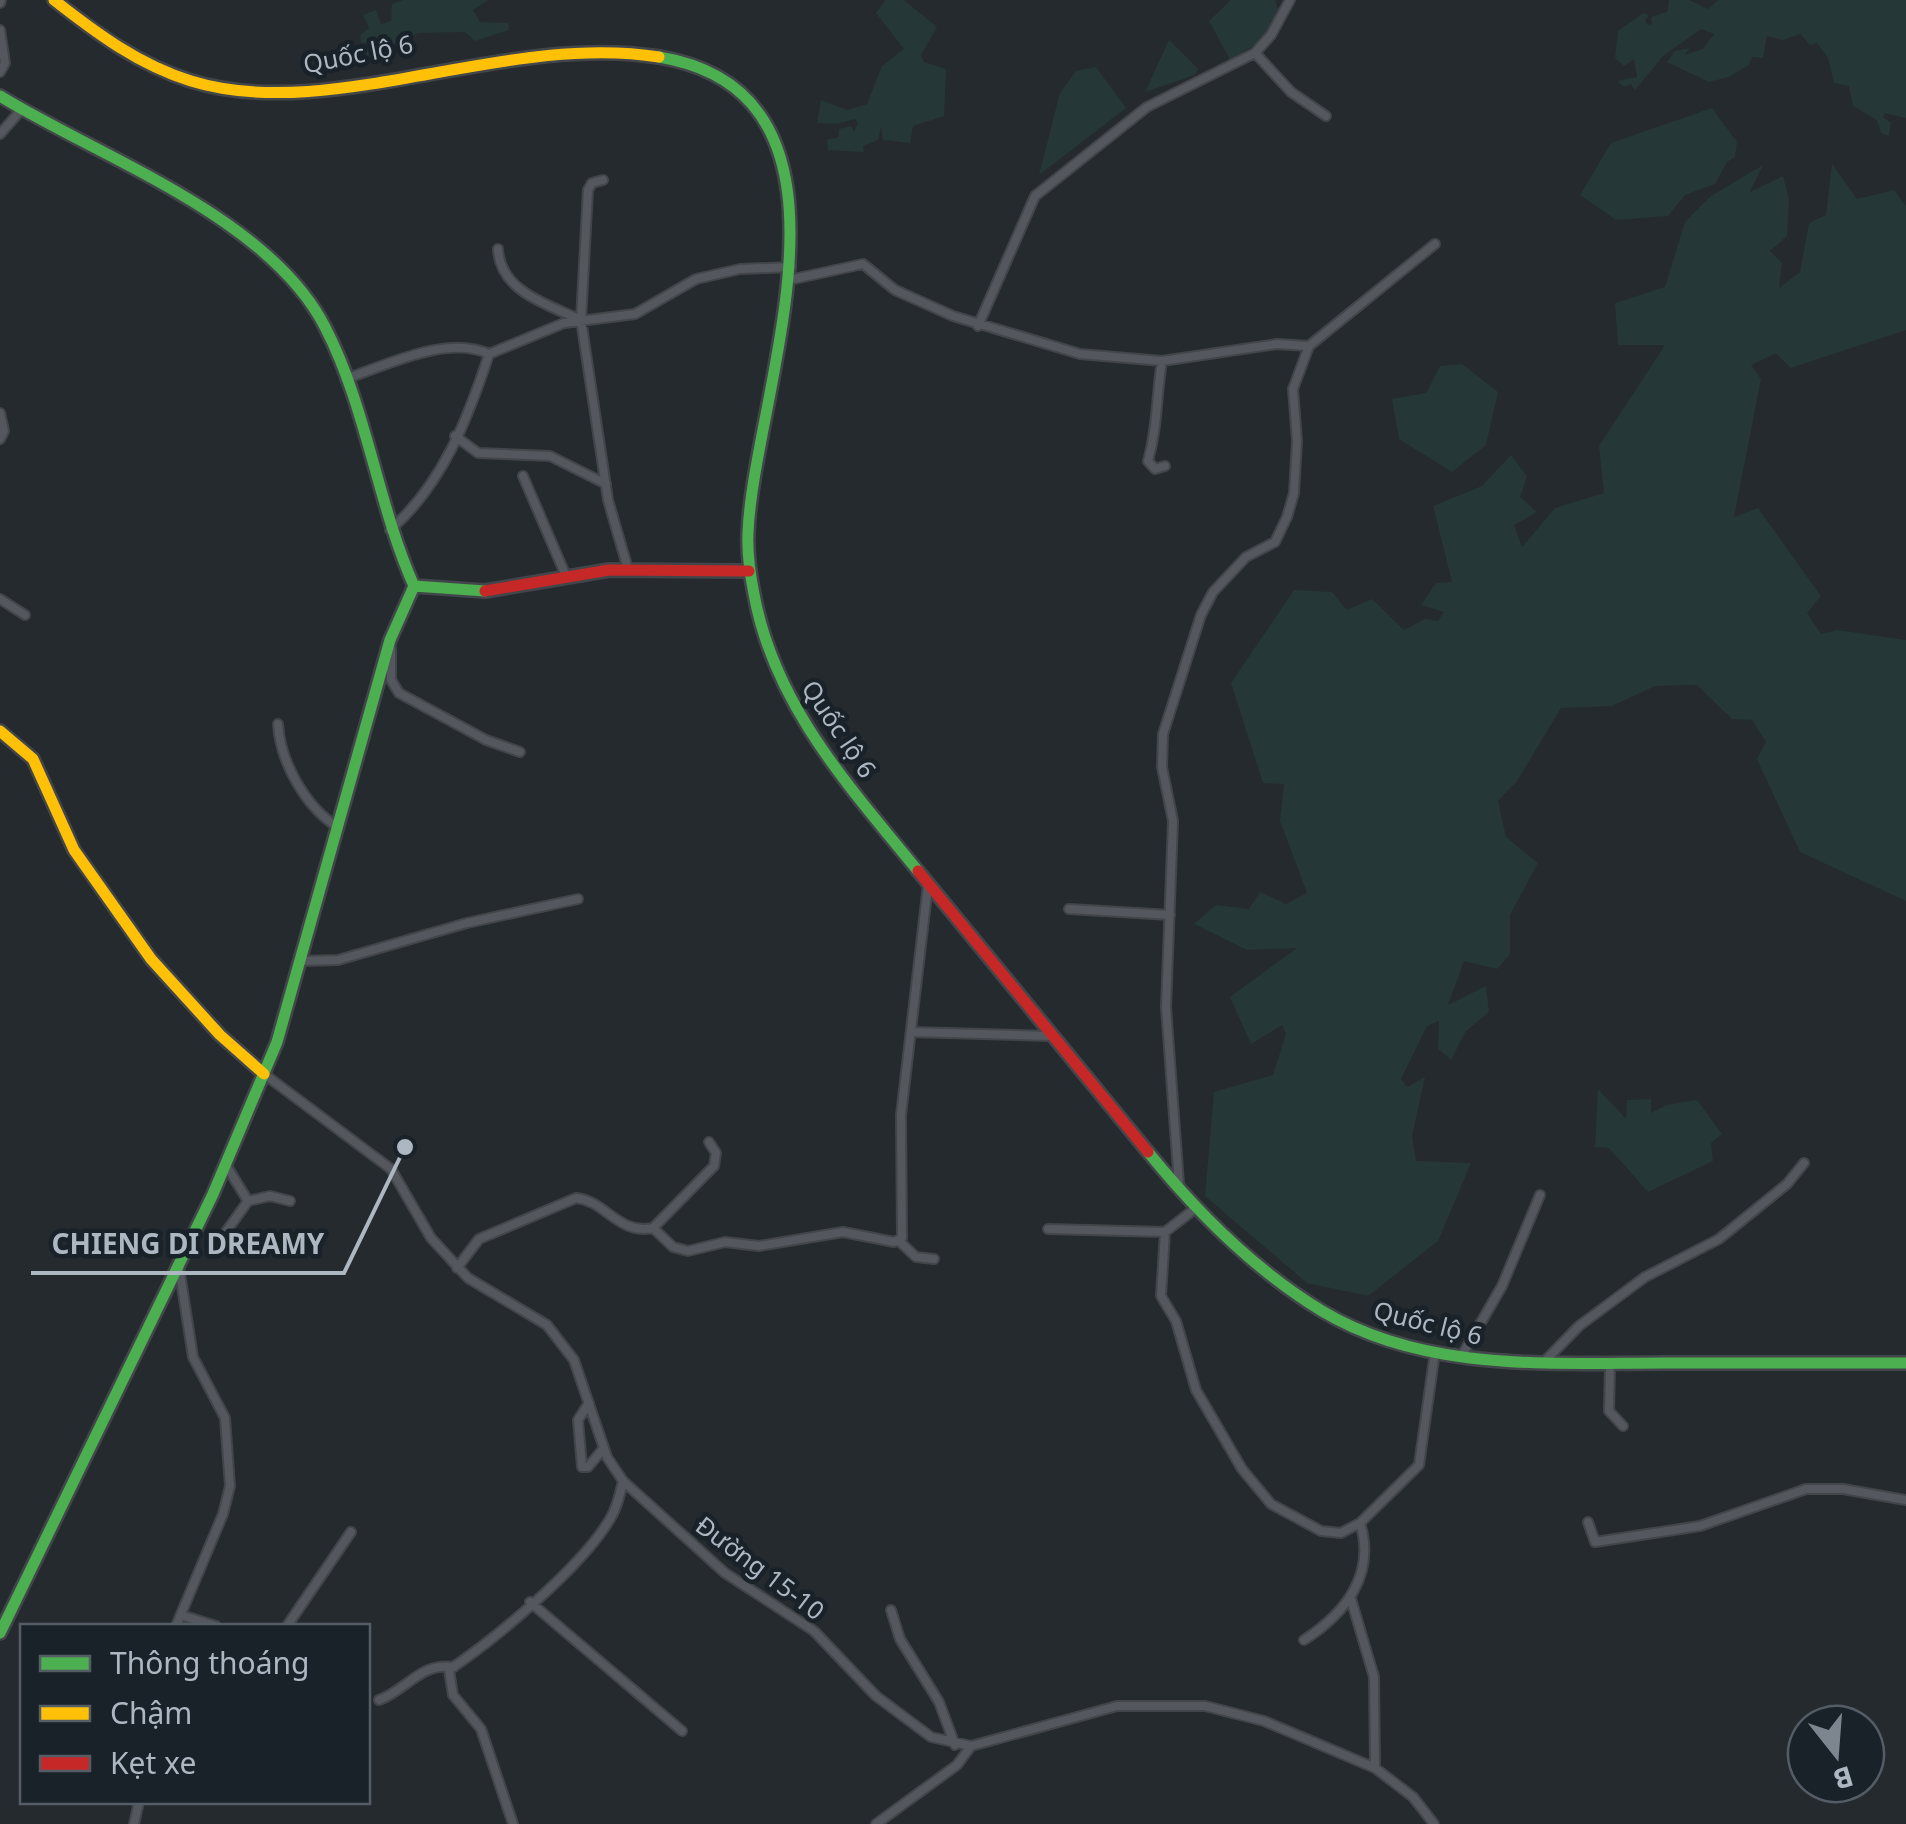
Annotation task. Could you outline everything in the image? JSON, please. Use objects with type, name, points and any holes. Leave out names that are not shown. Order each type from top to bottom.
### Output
[{"type":"main road","name":"Quốc lộ 6","points":[[54,0],[133,58],[199,86],[245,91],[334,86],[484,49]]},
{"type":"main road","name":"Quốc lộ 6","points":[[660,43],[717,72],[755,112],[786,185],[790,274],[751,504],[748,571],[767,648],[797,715],[828,762],[1179,1190],[1257,1262],[1322,1311],[1384,1339],[1460,1358],[1540,1365],[1906,1363]]},
{"type":"main road","points":[[0,96],[243,236],[276,260],[316,310],[344,380],[390,530],[414,586],[390,640],[301,961],[264,1074],[179,1266],[0,1633]]},
{"type":"main road","points":[[414,586],[493,592],[566,576],[628,570],[748,571]]},
{"type":"main road","points":[[0,731],[26,749],[74,850],[152,959],[220,1035],[264,1074]]},
{"type":"street","points":[[978,326],[1035,196],[1147,107],[1255,53],[1271,36],[1290,0]]},
{"type":"street","points":[[0,30],[5,49],[0,72]]},
{"type":"street","points":[[1255,53],[1291,92],[1326,116]]},
{"type":"street","points":[[0,134],[21,110]]},
{"type":"street","points":[[604,180],[592,182],[588,190],[581,320],[606,484],[628,570]]},
{"type":"street","points":[[1179,1190],[1167,1024],[1173,822],[1162,767],[1163,734],[1201,616],[1213,592],[1246,558],[1275,542],[1288,517],[1294,493],[1297,441],[1293,389],[1308,346],[1434,244]]},
{"type":"street","points":[[498,249],[502,270],[522,292],[581,320]]},
{"type":"street","points":[[344,380],[431,351],[478,350],[489,354],[555,326],[635,314],[696,279],[740,269],[790,274],[863,264],[895,290],[978,326],[1080,354],[1162,360],[1268,345],[1308,346]]},
{"type":"street","points":[[390,530],[426,496],[470,410],[489,354]]},
{"type":"street","points":[[1162,360],[1155,407],[1158,426],[1148,461],[1156,469],[1165,466]]},
{"type":"street","points":[[0,413],[4,431],[0,439]]},
{"type":"street","points":[[455,436],[478,453],[550,456],[606,484]]},
{"type":"street","points":[[523,476],[566,576]]},
{"type":"street","points":[[0,599],[26,615]]},
{"type":"street","points":[[390,640],[395,690],[486,740],[520,752]]},
{"type":"street","points":[[278,724],[279,742],[291,772],[324,818],[336,826]]},
{"type":"street","points":[[898,1240],[905,1228],[900,1137],[928,880]]},
{"type":"street","points":[[301,961],[338,960],[467,922],[578,899]]},
{"type":"street","points":[[1068,909],[1170,915]]},
{"type":"street","points":[[911,1032],[1049,1036]]},
{"type":"street","name":"Đường 15-10","points":[[264,1074],[391,1168],[426,1232],[457,1268],[481,1288],[527,1309],[548,1324],[574,1360],[603,1449],[623,1482],[725,1573],[814,1631],[894,1712],[931,1737],[971,1746],[1100,1709],[1182,1703],[1254,1718],[1375,1768],[1413,1797],[1434,1824]]},
{"type":"street","points":[[653,1228],[714,1166],[716,1153],[710,1142]]},
{"type":"street","points":[[1540,1365],[1579,1326],[1645,1277],[1719,1239],[1787,1184],[1804,1163]]},
{"type":"street","points":[[226,1165],[248,1201]]},
{"type":"street","points":[[1460,1358],[1502,1286],[1540,1195]]},
{"type":"street","points":[[212,1250],[248,1201],[270,1196],[290,1201]]},
{"type":"street","points":[[457,1268],[479,1238],[576,1198],[585,1198],[622,1226],[653,1228],[682,1251],[725,1242],[759,1246],[843,1232],[898,1240],[916,1257],[934,1259]]},
{"type":"street","points":[[1048,1229],[1165,1232],[1196,1208]]},
{"type":"street","points":[[1165,1232],[1162,1296],[1176,1321],[1190,1379],[1242,1468],[1276,1508],[1321,1531],[1340,1533],[1360,1523],[1419,1465],[1435,1352]]},
{"type":"street","points":[[177,1624],[224,1514],[230,1486],[226,1418],[193,1356],[179,1266]]},
{"type":"street","points":[[1610,1365],[1609,1411],[1623,1426]]},
{"type":"street","points":[[589,1403],[578,1420],[582,1467],[588,1467],[603,1449]]},
{"type":"street","points":[[513,1824],[481,1729],[453,1695],[448,1676],[568,1569],[606,1525],[623,1482]]},
{"type":"street","points":[[1588,1522],[1595,1542],[1700,1526],[1806,1489],[1842,1489],[1906,1500]]},
{"type":"street","points":[[1304,1640],[1352,1599],[1365,1560],[1360,1523]]},
{"type":"street","points":[[288,1624],[350,1532]]},
{"type":"street","points":[[1352,1599],[1374,1677],[1375,1768]]},
{"type":"street","points":[[530,1602],[682,1731]]},
{"type":"street","points":[[891,1610],[900,1640],[931,1684],[955,1745]]},
{"type":"street","points":[[180,1614],[210,1624]]},
{"type":"street","points":[[379,1700],[401,1692],[421,1672],[454,1667]]},
{"type":"street","points":[[876,1824],[958,1765],[971,1746]]},
{"type":"shaded area","points":[[403,0],[488,0],[473,10],[480,22],[508,23],[509,30],[475,41],[465,32],[418,33],[364,60],[361,52],[375,47],[374,42],[361,43],[360,35],[369,28],[363,15],[376,10],[381,24],[391,21],[392,4]]},
{"type":"shaded area","points":[[886,0],[904,0],[937,27],[921,55],[924,62],[946,69],[944,116],[913,126],[910,143],[883,140],[881,127],[878,140],[863,146],[864,152],[828,150],[827,140],[839,137],[839,129],[851,126],[854,132],[858,123],[855,119],[837,124],[817,123],[821,100],[847,110],[867,104],[882,66],[904,49],[876,13]]},
{"type":"shaded area","points":[[1231,0],[1275,0],[1280,14],[1258,43],[1230,60],[1209,21]]},
{"type":"shaded area","points":[[1669,0],[1689,0],[1708,9],[1718,0],[1906,0],[1906,118],[1885,113],[1883,117],[1891,123],[1889,136],[1881,133],[1877,120],[1853,106],[1849,86],[1834,83],[1828,58],[1817,43],[1810,45],[1800,34],[1783,40],[1767,36],[1763,58],[1752,57],[1749,65],[1729,77],[1709,82],[1667,62],[1675,51],[1690,48],[1684,55],[1703,49],[1714,34],[1701,29],[1663,56],[1635,90],[1631,84],[1624,87],[1617,81],[1637,77],[1634,59],[1624,66],[1615,58],[1618,31],[1643,13],[1649,15],[1645,21],[1648,25],[1652,24],[1651,17],[1667,12]]},
{"type":"shaded area","points":[[1169,40],[1198,69],[1195,75],[1145,92]]},
{"type":"shaded area","points":[[1096,67],[1126,108],[1039,175],[1060,93],[1076,71]]},
{"type":"shaded area","points":[[1712,108],[1737,142],[1735,157],[1727,162],[1715,184],[1685,195],[1668,216],[1616,220],[1580,195],[1611,143]]},
{"type":"shaded area","points":[[1832,164],[1857,199],[1894,190],[1906,206],[1906,330],[1791,368],[1776,353],[1751,365],[1761,379],[1734,517],[1758,508],[1821,596],[1807,613],[1821,634],[1837,630],[1906,640],[1906,901],[1800,852],[1757,759],[1766,742],[1752,720],[1732,719],[1697,685],[1655,686],[1612,706],[1561,708],[1517,781],[1498,801],[1506,837],[1538,863],[1510,915],[1510,954],[1497,969],[1464,961],[1448,1005],[1486,986],[1489,1012],[1466,1031],[1451,1060],[1438,1049],[1439,1021],[1427,1026],[1401,1079],[1407,1087],[1425,1077],[1412,1136],[1416,1161],[1471,1163],[1438,1241],[1368,1296],[1307,1283],[1205,1196],[1214,1092],[1273,1075],[1286,1034],[1282,1025],[1251,1044],[1230,997],[1297,948],[1247,950],[1194,924],[1216,905],[1249,909],[1260,892],[1286,904],[1307,893],[1280,821],[1284,784],[1263,783],[1231,683],[1294,590],[1332,592],[1347,610],[1372,599],[1404,630],[1425,619],[1438,621],[1444,612],[1421,605],[1436,583],[1452,582],[1433,506],[1482,486],[1511,455],[1527,476],[1520,497],[1537,512],[1514,525],[1522,547],[1555,508],[1604,493],[1599,446],[1665,345],[1618,345],[1615,303],[1665,287],[1685,222],[1711,196],[1763,165],[1750,192],[1783,176],[1789,199],[1787,236],[1770,251],[1782,263],[1779,288],[1800,272],[1809,223],[1826,215]]},
{"type":"shaded area","points":[[1462,364],[1498,392],[1486,445],[1452,472],[1399,439],[1392,399],[1426,393],[1440,366]]},
{"type":"shaded area","points":[[1598,1089],[1626,1119],[1627,1100],[1651,1099],[1651,1113],[1666,1105],[1697,1100],[1722,1134],[1711,1143],[1713,1161],[1648,1192],[1609,1148],[1595,1147]]},
{"type":"traffic: fast","points":[[659,57],[727,82],[768,128],[787,187],[789,257],[781,332],[748,533],[754,594],[764,634],[796,708],[841,775],[918,871]]},
{"type":"traffic: fast","points":[[0,96],[179,194],[265,253],[299,288],[325,327],[339,358],[414,586],[485,591]]},
{"type":"traffic: fast","points":[[0,1633],[213,1194],[277,1042],[390,640],[414,586]]},
{"type":"traffic: fast","points":[[1148,1152],[1207,1218],[1274,1278],[1322,1311],[1361,1331],[1402,1345],[1444,1354],[1531,1363],[1906,1363]]},
{"type":"traffic: slow","points":[[54,0],[102,36],[154,66],[191,81],[245,91],[301,92],[360,86],[540,56],[600,53],[659,57]]},
{"type":"traffic: slow","points":[[0,731],[33,759],[74,850],[151,959],[220,1035],[264,1074]]},
{"type":"traffic: jam","points":[[485,591],[609,570],[749,571]]},
{"type":"traffic: jam","points":[[918,871],[1148,1152]]},
{"type":"place","name":"CHIENG DI DREAMY","points":[[405,1147]]}]
